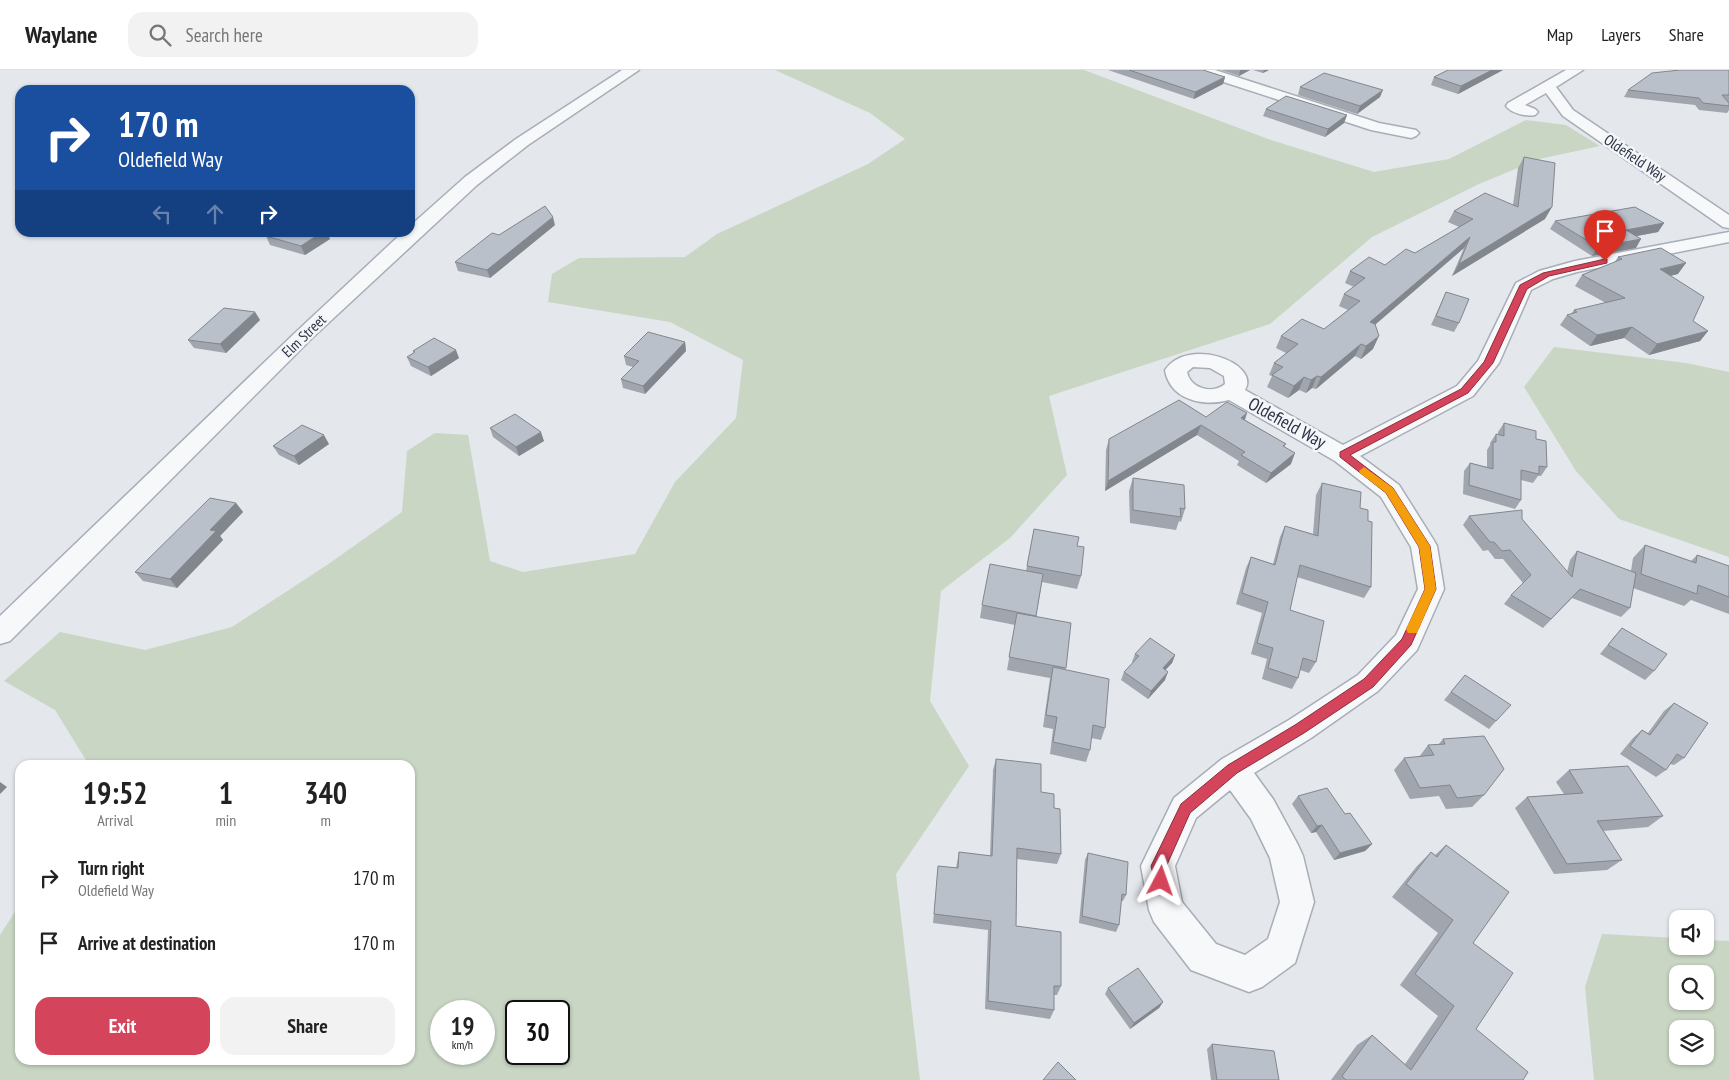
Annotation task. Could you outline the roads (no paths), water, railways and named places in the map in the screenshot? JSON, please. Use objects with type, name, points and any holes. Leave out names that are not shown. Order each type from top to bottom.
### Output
[{"type":"street","name":"Elm Street","points":[[415,231],[471,181],[517,146],[555,119],[632,70]]},
{"type":"street","points":[[1201,70],[1376,127],[1411,132]]},
{"type":"street","points":[[1530,112],[1513,106],[1576,70]]},
{"type":"street","name":"Oldefield Way","points":[[1548,86],[1568,113],[1729,223]]},
{"type":"street","name":"Elm Street","points":[[0,632],[303,336],[409,237]]},
{"type":"street","name":"Oldefield Way","points":[[1343,454],[1465,391],[1488,363],[1523,287],[1546,275],[1575,267],[1729,237]]},
{"type":"street","name":"Oldefield Way","points":[[1232,392],[1343,454],[1390,491],[1424,546],[1430,589],[1407,642],[1368,683],[1300,729],[1233,769],[1186,808],[1158,866],[1166,910],[1204,957],[1249,974],[1282,950],[1297,902],[1286,856],[1262,809],[1233,769]]}]
